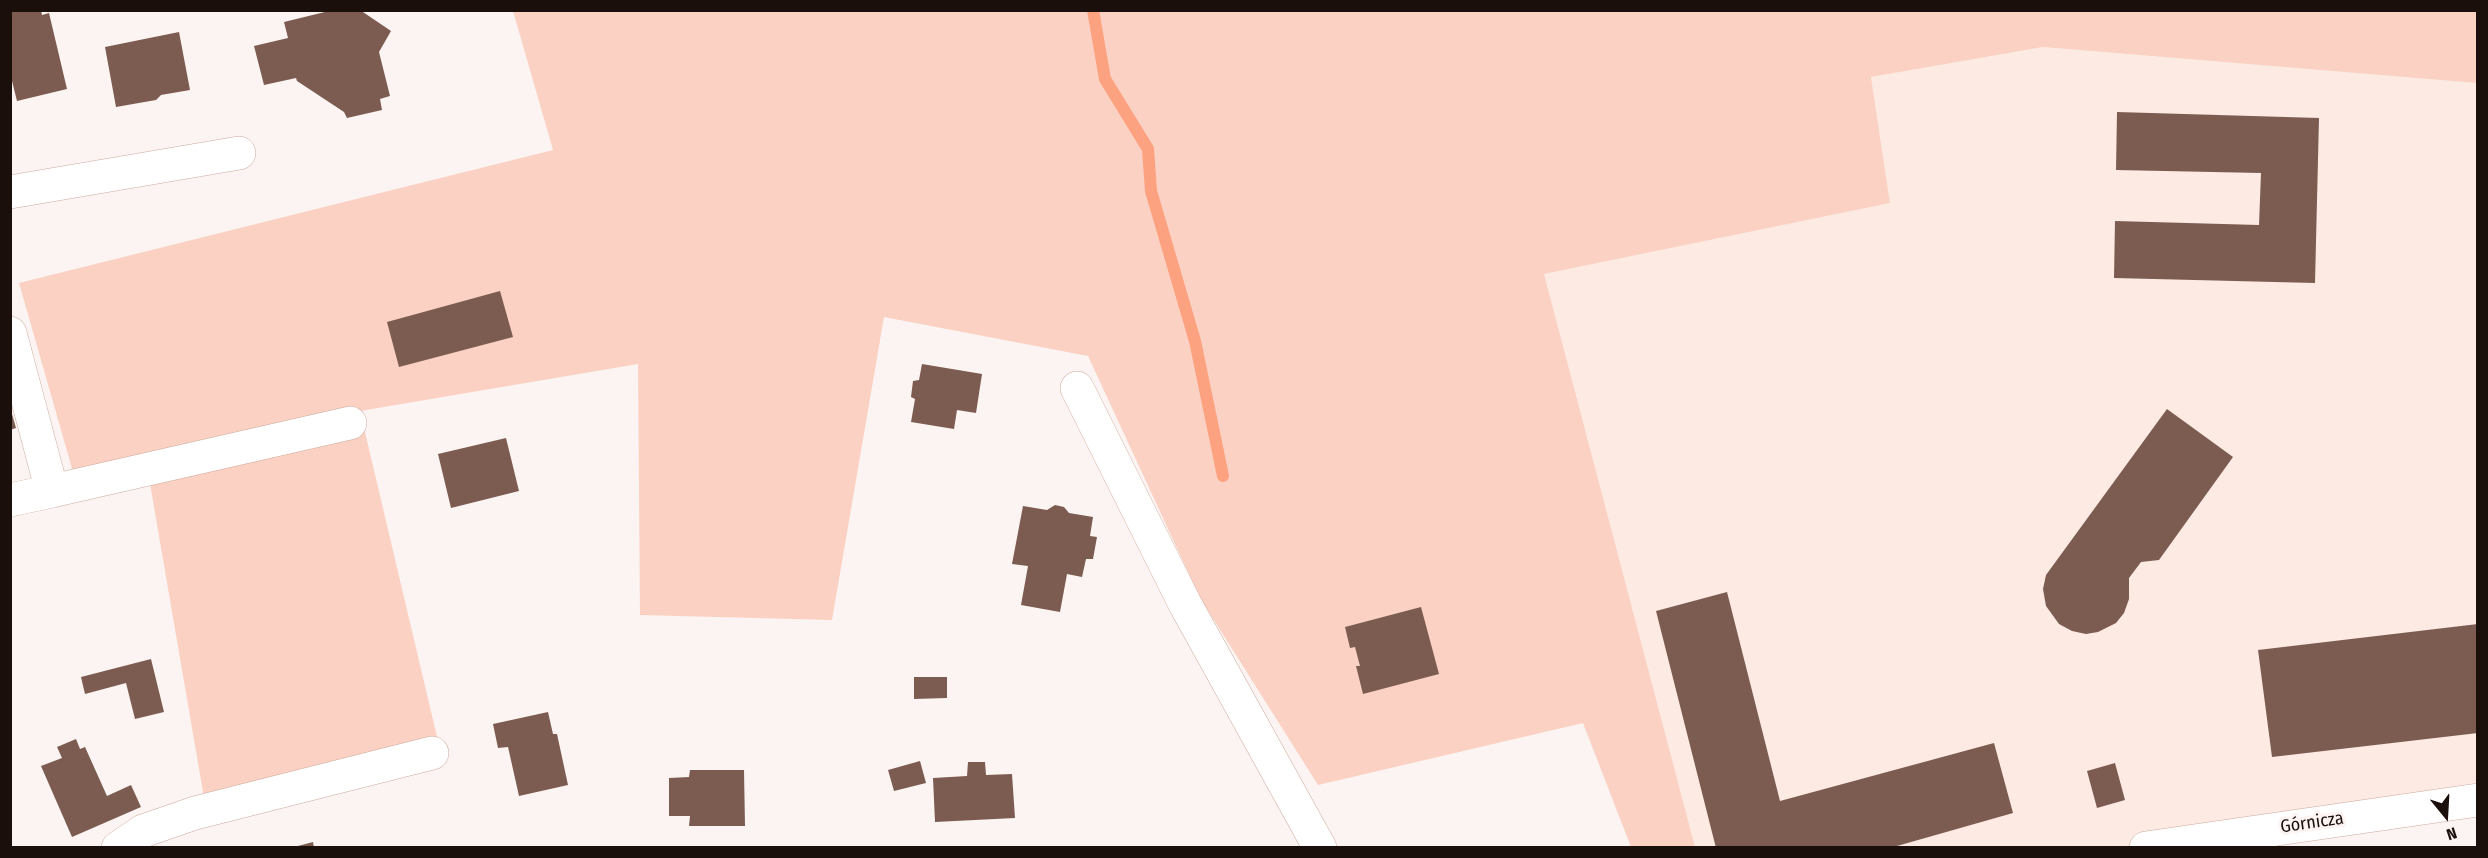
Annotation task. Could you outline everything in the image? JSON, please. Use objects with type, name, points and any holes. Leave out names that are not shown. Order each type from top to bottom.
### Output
[{"type":"street","points":[[10,192],[240,153]]},
{"type":"street","points":[[10,333],[52,491]]},
{"type":"street","points":[[1077,388],[1185,604],[1320,848]]},
{"type":"street","points":[[10,500],[350,423]]},
{"type":"street","points":[[118,848],[143,831],[195,813],[432,753]]},
{"type":"street","name":"Górnicza","points":[[2146,848],[2478,800]]},
{"type":"shaded area","points":[[513,11],[2477,11],[2477,83],[2043,47],[1871,77],[1890,203],[1544,274],[1695,847],[1631,847],[1583,723],[1318,785],[1200,598],[1088,356],[884,317],[832,620],[640,615],[638,364],[360,411],[442,758],[208,821],[148,472],[77,486],[19,283],[553,150]]},
{"type":"shaded area","points":[[2043,47],[2477,83],[2477,782],[2162,847],[1695,847],[1544,274],[1890,203],[1871,77]]},
{"type":"building","points":[[10,10],[41,10],[42,15],[49,13],[67,89],[17,101],[10,73]]},
{"type":"building","points":[[333,10],[360,10],[391,31],[379,52],[390,96],[380,99],[382,110],[347,118],[344,112],[297,81],[296,78],[264,85],[254,46],[288,38],[284,22]]},
{"type":"building","points":[[179,32],[190,90],[161,95],[156,100],[116,107],[105,47]]},
{"type":"building","points":[[2117,112],[2319,118],[2315,283],[2114,278],[2115,221],[2259,225],[2261,173],[2116,170]]},
{"type":"building","points":[[500,291],[513,337],[399,367],[387,322]]},
{"type":"building","points":[[922,364],[982,374],[976,413],[957,410],[954,429],[911,422],[915,399],[911,397],[913,381],[919,380]]},
{"type":"building","points":[[10,407],[16,428],[10,430]]},
{"type":"building","points":[[2167,409],[2233,457],[2159,560],[2141,562],[2129,578],[2129,599],[2124,613],[2116,623],[2098,632],[2086,634],[2072,631],[2059,624],[2046,606],[2043,589],[2046,575]]},
{"type":"building","points":[[506,438],[519,491],[451,508],[438,454]]},
{"type":"building","points":[[1055,505],[1064,507],[1069,513],[1093,517],[1090,536],[1097,537],[1093,559],[1086,559],[1082,577],[1067,574],[1060,612],[1021,605],[1028,566],[1012,564],[1023,506],[1047,510]]},
{"type":"building","points":[[1727,592],[1780,801],[1994,743],[2013,813],[1890,848],[1716,848],[1656,611]]},
{"type":"building","points":[[1421,607],[1439,674],[1363,694],[1356,666],[1360,666],[1355,647],[1350,648],[1345,627]]},
{"type":"building","points":[[2478,624],[2478,733],[2272,757],[2258,650]]},
{"type":"building","points":[[151,659],[164,712],[135,719],[126,683],[85,694],[81,677]]},
{"type":"building","points":[[914,677],[947,677],[947,698],[914,699]]},
{"type":"building","points":[[548,712],[553,734],[557,734],[568,785],[519,796],[508,747],[498,748],[493,724]]},
{"type":"building","points":[[76,739],[80,749],[85,747],[107,796],[131,785],[141,807],[72,837],[41,766],[62,758],[57,747]]},
{"type":"building","points":[[920,761],[926,783],[894,791],[888,770]]},
{"type":"building","points":[[968,762],[985,762],[986,775],[1012,774],[1015,818],[935,822],[933,778],[967,776]]},
{"type":"building","points":[[2115,763],[2125,800],[2097,808],[2087,771]]},
{"type":"building","points":[[690,770],[744,770],[745,826],[689,826],[690,816],[669,816],[669,778],[689,777]]},
{"type":"building","points":[[313,842],[314,848],[294,848],[294,847]]},
{"type":"waterway","points":[[1093,10],[1105,79],[1148,149],[1151,191],[1195,341],[1223,476]]}]
